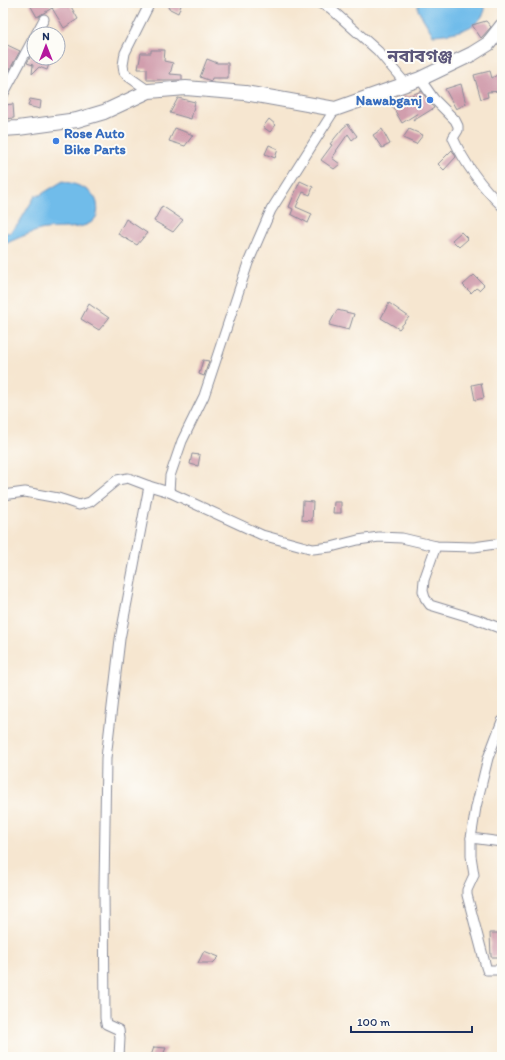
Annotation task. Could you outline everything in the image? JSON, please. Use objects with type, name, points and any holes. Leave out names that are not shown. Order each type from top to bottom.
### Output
[{"type":"main road","points":[[3,129],[77,120],[104,112],[149,90],[186,88],[245,93],[335,109],[420,79],[472,54],[488,44],[502,26]]},
{"type":"street","points":[[149,90],[126,74],[124,72],[123,65],[125,53],[150,3]]},
{"type":"street","points":[[319,3],[330,8],[378,51],[406,84]]},
{"type":"street","points":[[40,26],[44,19]]},
{"type":"street","points":[[3,95],[26,52]]},
{"type":"street","points":[[420,79],[434,99],[458,126],[458,130],[453,138],[461,154],[488,192],[502,206]]},
{"type":"street","points":[[169,492],[170,476],[182,441],[204,396],[241,284],[259,237],[271,210],[335,109]]},
{"type":"street","points":[[3,495],[25,492],[58,498],[79,505],[90,502],[117,480],[128,478],[169,492],[262,535],[313,549],[331,547],[358,540],[379,537],[402,538],[436,546],[474,547],[502,542]]},
{"type":"street","points":[[119,1057],[119,1030],[106,1024],[105,1018],[104,888],[106,758],[120,639],[149,486]]},
{"type":"street","points":[[436,546],[424,580],[425,598],[430,605],[476,619],[502,629]]},
{"type":"street","points":[[502,721],[488,758],[470,838],[474,875],[467,890],[486,968],[487,970],[502,970]]},
{"type":"street","points":[[470,838],[502,842]]},
{"type":"water","points":[[418,3],[482,3],[485,10],[482,17],[477,22],[464,30],[433,35],[418,10]]},
{"type":"water","points":[[63,181],[83,188],[92,194],[97,203],[97,213],[94,220],[87,225],[78,227],[40,230],[3,245],[3,232],[10,233],[19,223],[35,196],[40,195]]},
{"type":"building","points":[[29,3],[49,3],[52,8],[37,17]]},
{"type":"building","points":[[63,3],[69,3],[78,19],[66,27],[63,26],[52,8]]},
{"type":"building","points":[[170,3],[182,3],[178,13],[168,8]]},
{"type":"building","points":[[486,21],[491,27],[481,38],[472,25]]},
{"type":"building","points":[[3,43],[20,51],[6,76],[3,74]]},
{"type":"building","points":[[151,50],[165,50],[164,61],[173,63],[170,74],[182,75],[182,80],[147,80],[147,69],[138,69],[141,53],[151,53]]},
{"type":"building","points":[[207,59],[217,63],[228,63],[228,78],[212,78],[211,81],[200,77]]},
{"type":"building","points":[[33,66],[48,66],[47,70],[39,67],[32,74]]},
{"type":"building","points":[[490,71],[492,78],[502,72],[502,91],[487,92],[488,97],[481,99],[474,75]]},
{"type":"building","points":[[461,84],[466,104],[456,109],[445,89]]},
{"type":"building","points":[[421,91],[434,108],[413,121],[418,113],[402,123],[390,102],[406,95],[407,97]]},
{"type":"building","points":[[178,98],[195,102],[191,119],[170,113]]},
{"type":"building","points":[[30,99],[41,101],[40,109],[28,106]]},
{"type":"building","points":[[13,104],[14,118],[6,119],[5,105]]},
{"type":"building","points":[[269,119],[276,125],[270,132],[263,127]]},
{"type":"building","points":[[348,124],[357,136],[352,140],[348,134],[336,151],[332,158],[340,164],[334,169],[321,160],[332,145],[330,144]]},
{"type":"building","points":[[175,128],[193,135],[185,146],[169,141]]},
{"type":"building","points":[[382,129],[390,144],[382,148],[373,135]]},
{"type":"building","points":[[409,129],[423,135],[416,144],[403,138]]},
{"type":"building","points":[[269,145],[278,149],[275,158],[265,154]]},
{"type":"building","points":[[452,150],[456,157],[444,170],[438,164]]},
{"type":"building","points":[[300,181],[313,187],[310,195],[303,192],[296,207],[312,214],[308,223],[291,214],[293,209],[289,207]]},
{"type":"building","points":[[162,206],[183,220],[173,232],[154,221]]},
{"type":"building","points":[[126,219],[147,233],[137,245],[118,234]]},
{"type":"building","points":[[461,232],[468,239],[459,247],[452,240]]},
{"type":"building","points":[[474,275],[484,285],[479,290],[476,288],[471,293],[463,285]]},
{"type":"building","points":[[389,303],[409,317],[399,329],[381,318]]},
{"type":"building","points":[[89,304],[109,318],[99,330],[81,319]]},
{"type":"building","points":[[337,310],[354,314],[349,330],[329,325]]},
{"type":"building","points":[[203,360],[209,361],[204,376],[199,374]]},
{"type":"building","points":[[481,383],[484,398],[475,400],[472,385]]},
{"type":"building","points":[[192,454],[200,455],[198,466],[190,464]]},
{"type":"building","points":[[303,501],[313,502],[312,521],[302,520]]},
{"type":"building","points":[[334,502],[341,502],[341,513],[333,513]]},
{"type":"building","points":[[490,933],[502,933],[502,957],[491,957]]},
{"type":"building","points":[[204,951],[219,957],[213,963],[198,963]]},
{"type":"building","points":[[154,1047],[166,1048],[162,1057],[151,1056]]},
{"type":"place","name":"Nawabganj","points":[[430,100]]},
{"type":"place","name":"Rose Auto Bike Parts","points":[[56,141]]},
{"type":"district","name":"নবাবগঞ্জ","points":[[420,56]]}]
